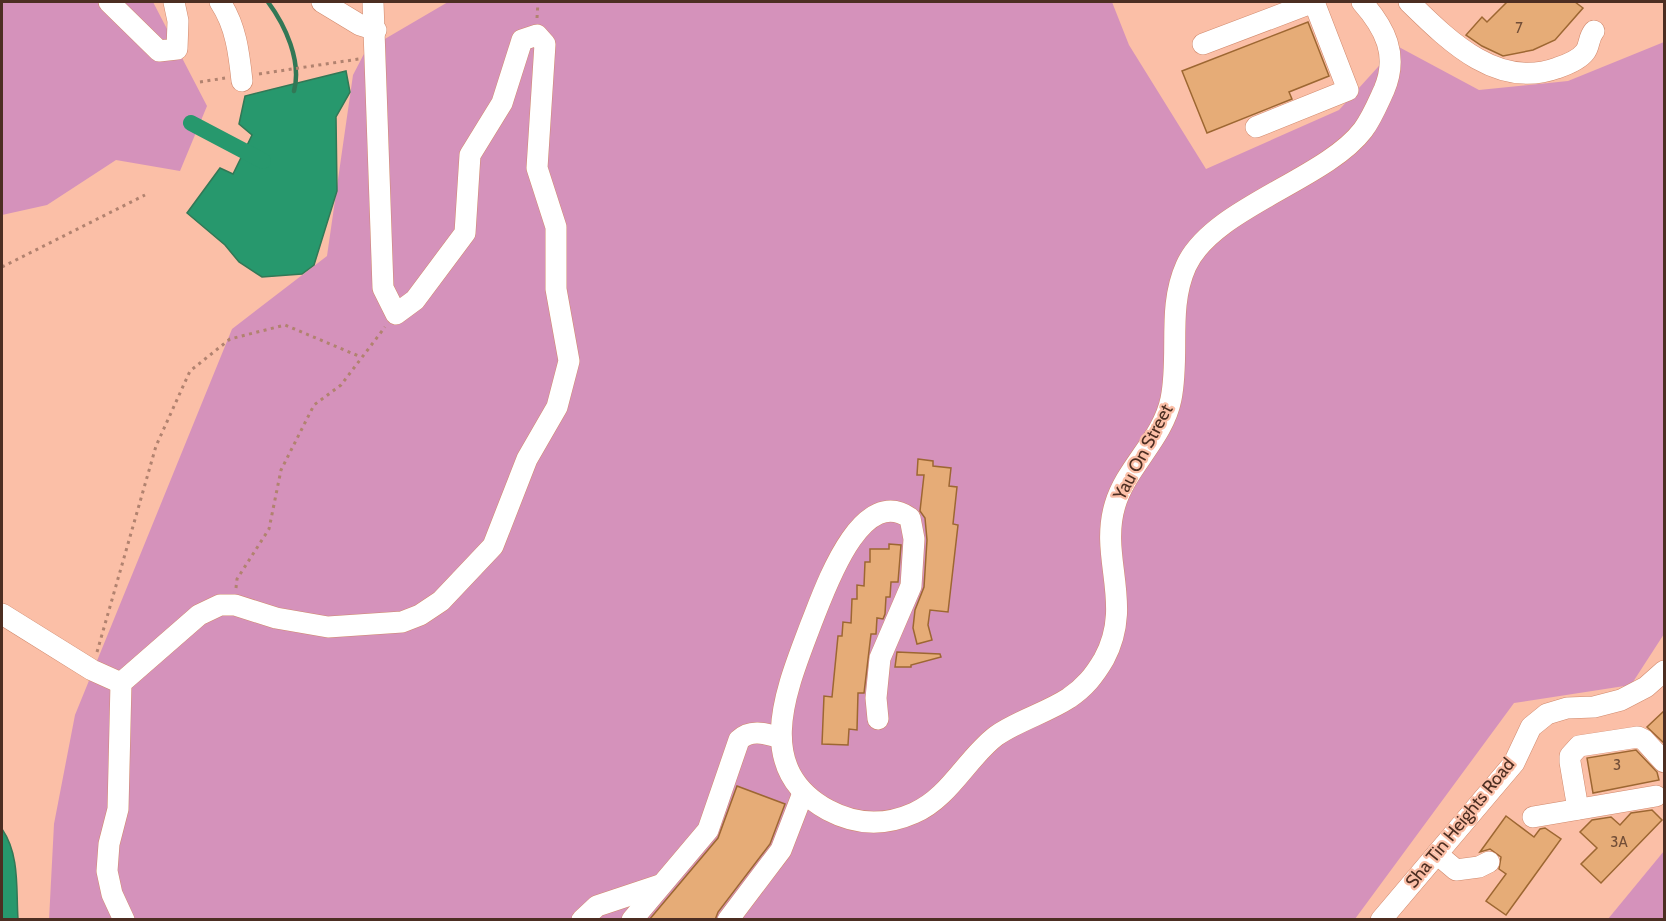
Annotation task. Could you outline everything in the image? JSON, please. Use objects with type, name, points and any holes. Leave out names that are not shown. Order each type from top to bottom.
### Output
[{"type":"street","points":[[109,2],[159,51],[177,49],[178,21],[174,2]]},
{"type":"street","points":[[220,2],[233,26],[242,78]]},
{"type":"street","points":[[322,2],[360,26],[376,30]]},
{"type":"street","points":[[124,920],[112,894],[107,871],[109,844],[118,809],[121,683],[199,615],[220,605],[235,605],[276,618],[328,627],[402,622],[420,615],[441,601],[493,546],[527,459],[556,407],[569,361],[556,289],[556,227],[537,168],[545,44],[537,34],[522,39],[502,103],[470,155],[465,233],[415,300],[396,314],[383,288],[374,2]]},
{"type":"street","points":[[1203,44],[1314,2],[1348,90],[1256,128]]},
{"type":"street","name":"Yau On Street","points":[[803,794],[844,819],[860,823],[898,819],[919,811],[936,798],[992,739],[1011,726],[1065,701],[1085,686],[1096,673],[1113,642],[1118,623],[1111,530],[1114,506],[1123,486],[1163,421],[1171,400],[1178,287],[1187,262],[1202,242],[1239,215],[1341,151],[1362,132],[1387,83],[1391,54],[1381,23],[1362,2]]},
{"type":"street","points":[[1409,2],[1449,41],[1480,62],[1514,73],[1542,74],[1570,63],[1585,52],[1588,40],[1594,31]]},
{"type":"street","points":[[728,920],[781,849],[803,794],[790,778],[781,738],[789,683],[832,571],[858,530],[874,516],[888,512],[903,513],[910,518],[914,526],[911,586],[880,658],[876,678],[878,719]]},
{"type":"street","points":[[2,614],[92,670],[121,683]]},
{"type":"street","name":"Sha Tin Heights Road","points":[[1381,920],[1514,763],[1531,727],[1547,714],[1567,708],[1594,707],[1621,700],[1646,687],[1665,670]]},
{"type":"street","points":[[632,920],[660,884],[708,830],[739,740],[743,736],[758,732],[781,738]]},
{"type":"street","points":[[1578,809],[1570,756],[1579,746],[1638,737],[1644,740],[1665,762]]},
{"type":"street","points":[[1533,817],[1656,796]]},
{"type":"street","points":[[1437,854],[1456,870],[1479,867],[1490,862]]},
{"type":"street","points":[[582,920],[597,906],[660,884]]},
{"type":"path","points":[[200,82],[242,78],[366,58]]},
{"type":"path","points":[[2,267],[145,195]]},
{"type":"path","points":[[235,605],[237,579],[269,530],[281,470],[314,405],[341,386],[396,314]]},
{"type":"path","points":[[92,670],[156,446],[190,371],[230,339],[285,325],[362,357]]},
{"type":"shaded area","points":[[2,2],[153,2],[207,106],[180,171],[116,160],[47,205],[2,215]]},
{"type":"shaded area","points":[[448,2],[1112,2],[1129,45],[1206,169],[1339,110],[1397,46],[1479,90],[1568,81],[1664,42],[1664,634],[1631,685],[1514,703],[1355,919],[49,920],[54,824],[75,715],[232,329],[327,256],[353,75],[366,50]]},
{"type":"shaded area","points":[[346,71],[350,92],[336,117],[337,191],[314,265],[302,274],[262,277],[239,262],[225,245],[187,213],[220,168],[233,174],[252,135],[239,124],[245,96]]},
{"type":"shaded area","points":[[2,829],[8,839],[14,861],[18,919],[2,919]]},
{"type":"shaded area","points":[[1664,851],[1664,919],[1608,919]]},
{"type":"building","points":[[1507,2],[1575,2],[1583,8],[1555,40],[1533,50],[1503,56],[1466,35],[1482,17],[1487,22]]},
{"type":"building","points":[[1308,22],[1329,76],[1289,92],[1292,99],[1207,133],[1182,71]]},
{"type":"building","points":[[918,459],[933,461],[933,466],[951,468],[949,486],[957,487],[953,524],[958,525],[948,612],[930,610],[928,625],[932,640],[917,644],[913,628],[915,610],[924,587],[927,540],[925,518],[920,511],[924,475],[917,475]]},
{"type":"building","points":[[889,544],[901,545],[898,582],[891,582],[890,597],[886,597],[885,614],[883,619],[877,618],[876,634],[871,634],[864,693],[858,693],[857,730],[849,729],[848,745],[822,744],[824,696],[832,697],[838,636],[842,636],[843,622],[851,623],[852,599],[857,599],[857,585],[864,586],[865,562],[870,562],[870,549],[889,549]]},
{"type":"building","points":[[897,652],[940,654],[941,657],[911,665],[911,667],[895,667]]},
{"type":"building","points":[[1665,710],[1665,744],[1647,727]]},
{"type":"building","points":[[1636,750],[1657,772],[1659,780],[1593,793],[1587,758]]},
{"type":"building","points":[[737,786],[785,804],[770,844],[718,912],[715,920],[649,920],[718,838]]},
{"type":"building","points":[[1652,810],[1662,820],[1601,883],[1581,864],[1597,848],[1580,832],[1592,820],[1611,817],[1620,825],[1631,813]]},
{"type":"building","points":[[1506,816],[1534,837],[1540,829],[1545,828],[1561,839],[1506,915],[1486,901],[1506,874],[1499,869],[1501,857],[1490,849],[1480,852]]},
{"type":"waterway","points":[[268,2],[286,32],[294,56],[296,68],[294,91]]},
{"type":"waterway","points":[[191,123],[263,161]]}]
